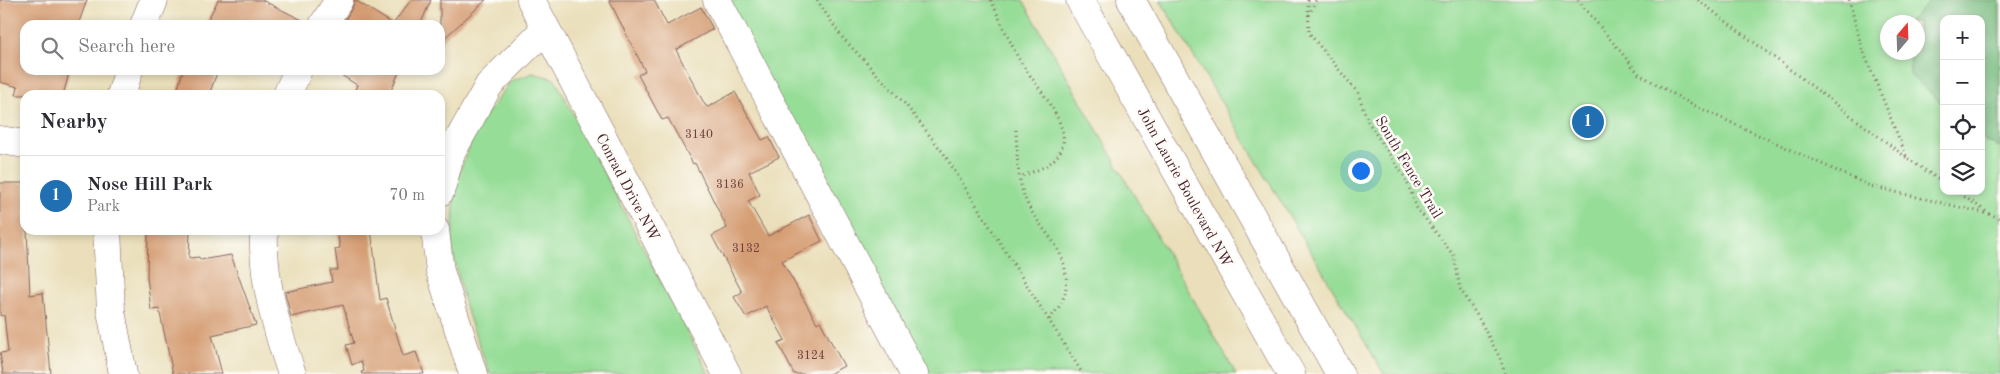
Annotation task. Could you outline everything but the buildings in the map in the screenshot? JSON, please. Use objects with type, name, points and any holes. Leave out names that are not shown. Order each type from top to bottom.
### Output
[{"type":"street","points":[[146,20],[154,0]]},
{"type":"street","points":[[326,20],[339,0]]},
{"type":"street","name":"Conrad Drive NW","points":[[531,0],[727,374]]},
{"type":"street","points":[[717,0],[914,374]]},
{"type":"street","name":"John Laurie Boulevard NW","points":[[1080,0],[1291,374]]},
{"type":"street","points":[[1131,0],[1340,374]]},
{"type":"street","points":[[445,174],[451,153],[489,85],[545,29]]},
{"type":"street","points":[[123,90],[127,75]]},
{"type":"street","points":[[289,90],[296,75]]},
{"type":"street","points":[[0,140],[20,143]]},
{"type":"street","points":[[107,235],[111,311],[123,374]]},
{"type":"street","points":[[264,235],[263,256],[275,326],[292,374]]},
{"type":"street","points":[[436,235],[440,271],[473,374]]},
{"type":"path","points":[[817,0],[841,36],[906,105],[944,154],[1083,374]]},
{"type":"path","points":[[991,0],[1019,59],[1063,129],[1063,143],[1057,156],[1046,167],[1020,177]]},
{"type":"path","name":"South Fence Trail","points":[[1308,0],[1309,33],[1358,93],[1368,122],[1406,178],[1417,208],[1454,256],[1460,289],[1478,317],[1500,358],[1504,374]]},
{"type":"path","points":[[1308,15],[1316,0]]},
{"type":"path","points":[[1578,0],[1639,74],[1691,104],[1870,186],[2000,218]]},
{"type":"path","points":[[1698,0],[1907,158],[1940,180]]},
{"type":"path","points":[[1849,0],[1862,48],[1907,158]]},
{"type":"path","points":[[1016,130],[1017,160],[1027,204],[1039,224],[1055,244],[1066,274],[1066,288],[1062,301],[1049,320]]},
{"type":"path","points":[[1962,195],[1989,214]]},
{"type":"green space","points":[[723,0],[1023,0],[1236,374],[920,374]]},
{"type":"green space","points":[[1160,0],[2000,0],[2000,374],[1384,374]]},
{"type":"green space","points":[[1930,0],[2000,0],[2000,147],[1985,140],[1985,15],[1940,15],[1940,101],[1910,75],[1909,60],[1925,60],[1925,15],[1915,15]]},
{"type":"green space","points":[[533,73],[555,79],[709,374],[490,374],[465,306],[452,248],[455,183],[477,127],[511,81]]},
{"type":"place","name":"Nose Hill Park","points":[[1588,122]]}]
